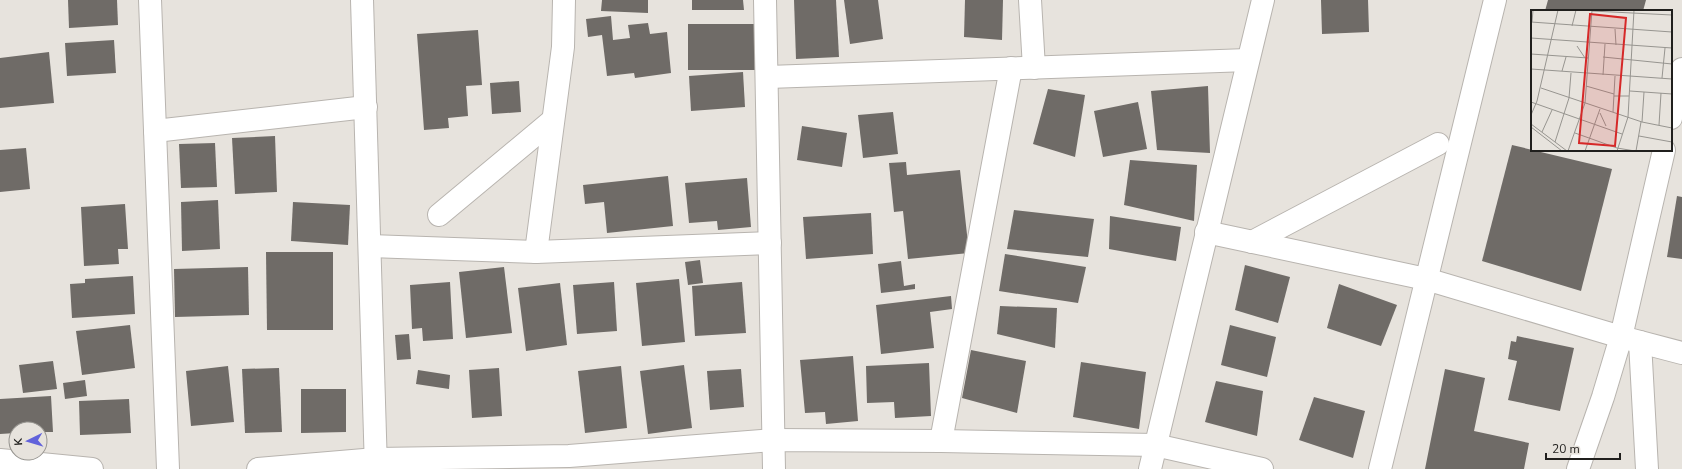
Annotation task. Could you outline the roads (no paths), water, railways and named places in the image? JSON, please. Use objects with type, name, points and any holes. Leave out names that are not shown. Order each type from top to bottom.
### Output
[{"type":"street","points":[[150,0],[168,469]]},
{"type":"street","points":[[362,0],[376,464]]},
{"type":"street","points":[[536,252],[563,47],[564,0]]},
{"type":"street","points":[[765,0],[768,77],[774,469]]},
{"type":"street","points":[[1030,0],[1034,68]]},
{"type":"street","points":[[1150,469],[1263,0]]},
{"type":"street","points":[[1380,469],[1495,0]]},
{"type":"street","points":[[768,77],[1248,60]]},
{"type":"street","points":[[941,441],[1011,68]]},
{"type":"street","points":[[1672,114],[1682,70]]},
{"type":"street","points":[[155,132],[366,107]]},
{"type":"street","points":[[439,215],[554,120]]},
{"type":"street","points":[[1252,242],[1438,144]]},
{"type":"street","points":[[1578,469],[1603,397],[1631,339],[1664,151]]},
{"type":"street","points":[[1206,232],[1426,279],[1682,353]]},
{"type":"street","points":[[370,246],[536,252],[770,244]]},
{"type":"street","points":[[1631,339],[1647,469]]},
{"type":"street","points":[[258,469],[376,464],[569,463],[773,440],[1155,445],[1262,469]]},
{"type":"street","points":[[0,460],[92,469]]}]
